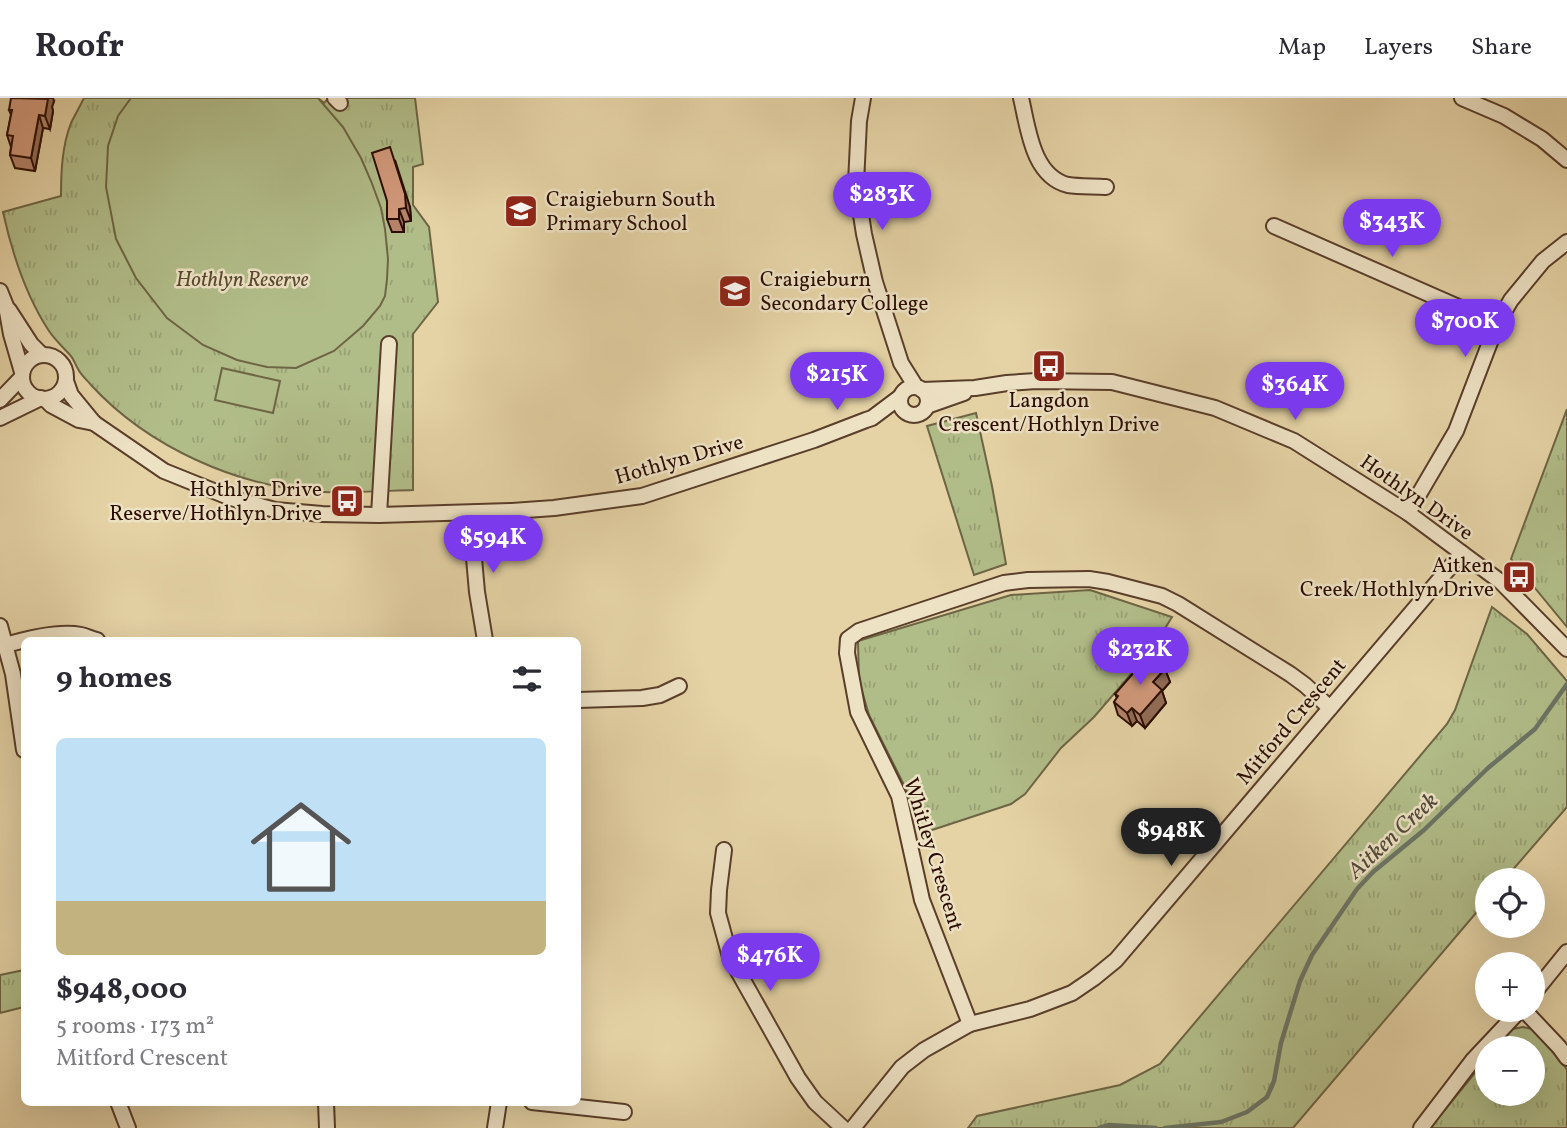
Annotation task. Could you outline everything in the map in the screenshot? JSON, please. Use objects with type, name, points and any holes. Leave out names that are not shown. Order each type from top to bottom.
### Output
[{"type":"street","points":[[863,98],[856,183],[864,234],[875,282],[911,391],[927,397],[927,406],[919,414],[907,414],[900,405],[911,391]]},
{"type":"street","points":[[1021,98],[1035,150],[1041,164],[1051,176],[1068,185],[1106,187]]},
{"type":"street","points":[[1462,98],[1504,116],[1542,139],[1567,160]]},
{"type":"street","points":[[1274,226],[1497,324]]},
{"type":"street","points":[[1408,513],[1456,431],[1497,324],[1511,300],[1543,261],[1567,242]]},
{"type":"street","points":[[0,291],[26,390],[43,399]]},
{"type":"street","points":[[6,306],[41,354]]},
{"type":"street","points":[[379,515],[389,344]]},
{"type":"street","points":[[0,400],[22,374],[29,360],[41,354],[53,356],[62,363],[66,381],[61,391],[51,398],[0,418]]},
{"type":"street","name":"Hothlyn Drive","points":[[66,381],[71,395],[94,423],[164,471],[232,498],[275,510],[379,515],[554,508],[642,496],[814,440],[872,418],[911,391],[975,388],[1036,381],[1112,382],[1215,408],[1294,441],[1408,513],[1501,582],[1567,649]]},
{"type":"street","name":"Hothlyn Drive","points":[[927,406],[975,388]]},
{"type":"street","name":"Hothlyn Drive","points":[[43,399],[79,420],[94,423]]},
{"type":"street","name":"Hothlyn Drive","points":[[872,418],[907,414]]},
{"type":"street","points":[[470,513],[477,592],[484,637]]},
{"type":"street","name":"Mitford Crescent","points":[[853,1128],[902,1068],[923,1050],[970,1024],[1030,1009],[1072,993],[1116,960],[1462,553]]},
{"type":"street","name":"Whitley Crescent","points":[[970,1024],[922,900],[899,796],[858,712],[847,653],[848,639],[859,631],[1004,583],[1097,580],[1170,599],[1290,674],[1330,708]]},
{"type":"street","points":[[0,626],[17,695],[21,726]]},
{"type":"street","points":[[38,637],[87,637]]},
{"type":"street","points":[[6,645],[21,640]]},
{"type":"street","points":[[581,700],[642,698],[660,695],[679,686]]},
{"type":"street","points":[[724,849],[718,913],[730,957],[797,1078],[815,1102],[843,1128]]},
{"type":"street","points":[[1545,979],[1567,952]]},
{"type":"street","points":[[1421,1128],[1473,1060],[1510,1022]]},
{"type":"street","points":[[1534,1022],[1567,1058]]},
{"type":"street","points":[[120,1106],[128,1128]]},
{"type":"street","points":[[326,1106],[327,1128]]},
{"type":"street","points":[[495,1128],[498,1106]]},
{"type":"street","points":[[569,1106],[624,1112]]},
{"type":"green space","name":"Hothlyn Reserve","points":[[84,98],[318,98],[324,103],[329,98],[415,98],[423,164],[413,167],[413,205],[429,227],[438,302],[413,334],[413,490],[323,492],[291,489],[228,473],[167,445],[139,427],[82,375],[49,331],[33,303],[15,258],[3,212],[61,196],[66,141],[71,123]]},
{"type":"green space","points":[[131,98],[318,98],[343,127],[361,158],[381,208],[388,259],[385,296],[363,326],[334,351],[296,368],[267,367],[237,360],[203,345],[167,318],[136,278],[116,239],[106,187],[108,146],[118,116]]},
{"type":"green space","points":[[222,368],[280,381],[273,413],[215,400]]},
{"type":"green space","points":[[1567,409],[1567,627],[1511,559]]},
{"type":"green space","points":[[976,413],[1006,564],[974,575],[927,426]]},
{"type":"green space","points":[[1090,590],[1172,617],[1151,651],[1094,717],[1061,748],[1025,794],[1011,804],[923,833],[905,787],[869,715],[859,681],[858,641],[1011,595]]},
{"type":"green space","points":[[1492,607],[1527,634],[1567,681],[1567,807],[1514,868],[1475,868],[1475,914],[1293,1128],[968,1128],[977,1116],[1120,1085],[1160,1064],[1447,724],[1455,710]]},
{"type":"green space","points":[[21,971],[21,1008],[0,1013],[0,975]]},
{"type":"green space","points":[[1523,1027],[1536,1030],[1541,1036],[1506,1036],[1512,1029]]},
{"type":"green space","points":[[1545,1040],[1567,1070],[1567,1128],[1430,1128],[1475,1073],[1475,1106],[1545,1106]]},
{"type":"building","points":[[11,98],[48,99],[45,116],[39,115],[31,158],[10,155],[13,136],[7,135],[12,110],[9,110]]},
{"type":"building","points":[[390,147],[405,194],[406,208],[399,209],[399,219],[387,219],[387,201],[372,153]]},
{"type":"building","points":[[1149,655],[1165,669],[1153,682],[1162,690],[1140,715],[1132,708],[1127,713],[1114,702],[1118,696],[1115,694]]},
{"type":"waterway","name":"Aitken Creek","points":[[1165,1128],[1221,1122],[1247,1112],[1267,1097],[1274,1081],[1281,1043],[1300,981],[1312,955],[1357,889],[1373,872],[1424,830],[1488,768],[1535,729],[1567,684]]},
{"type":"waterway","name":"Aitken Creek","points":[[1099,1128],[1109,1125],[1156,1128]]},
{"type":"place","name":"Craigieburn South Primary School","points":[[521,211]]},
{"type":"place","name":"Craigieburn Secondary College","points":[[735,291]]},
{"type":"place","name":"Langdon Crescent/Hothlyn Drive","points":[[1049,366]]},
{"type":"place","name":"Hothlyn Drive Reserve/Hothlyn Drive","points":[[347,501]]},
{"type":"place","name":"Aitken Creek/Hothlyn Drive","points":[[1519,577]]}]
